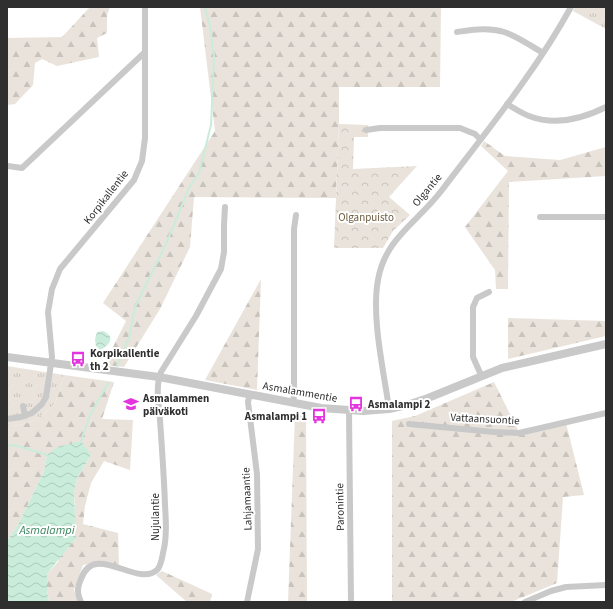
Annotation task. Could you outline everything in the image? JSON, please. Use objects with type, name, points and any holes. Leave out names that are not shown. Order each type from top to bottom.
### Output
[{"type":"street","name":"Korpikallentie","points":[[25,416],[32,413],[42,404],[46,397],[52,357],[48,312],[52,289],[60,268],[134,180],[142,161],[145,138],[144,7]]},
{"type":"street","name":"Olgantie","points":[[389,409],[378,330],[376,295],[379,272],[387,254],[394,241],[402,231],[430,205],[507,104],[543,53],[571,7]]},
{"type":"street","points":[[457,32],[493,30],[505,32],[543,53]]},
{"type":"street","points":[[8,166],[22,168],[144,53]]},
{"type":"street","points":[[507,104],[529,116],[557,120],[570,120],[583,117],[606,106]]},
{"type":"street","points":[[366,130],[380,128],[460,128],[475,134],[480,139]]},
{"type":"street","points":[[159,377],[196,316],[221,269],[224,252],[225,207]]},
{"type":"street","points":[[293,402],[294,228],[296,215]]},
{"type":"street","points":[[540,217],[606,217]]},
{"type":"street","points":[[481,375],[473,357],[473,307],[477,298],[488,292]]},
{"type":"street","name":"Asmalammentie","points":[[7,357],[159,377],[293,402],[349,411],[363,411],[389,409],[428,398],[481,375],[524,362],[606,344]]},
{"type":"street","name":"Nujulantie","points":[[80,602],[77,590],[81,577],[90,566],[107,564],[143,574],[157,570],[160,564],[165,546],[166,520],[164,468],[158,391],[159,377]]},
{"type":"street","name":"Lahjamaantie","points":[[247,602],[258,549],[256,474],[248,402],[250,394]]},
{"type":"street","points":[[7,419],[25,416],[23,406]]},
{"type":"street","name":"Paronintie","points":[[349,411],[351,602]]},
{"type":"street","name":"Vattaansuontie","points":[[409,424],[519,433],[606,413]]},
{"type":"street","points":[[524,602],[566,586],[606,585]]},
{"type":"green space","points":[[90,7],[110,7],[107,15],[107,33],[97,38],[99,57],[57,66],[42,59],[35,63],[33,85],[15,104],[7,105],[7,38],[62,37]]},
{"type":"green space","points":[[200,7],[441,7],[440,87],[339,87],[336,198],[194,197],[190,247],[160,309],[124,367],[104,365],[126,321],[103,303],[215,131]]},
{"type":"green space","points":[[575,7],[602,7],[606,9],[606,29],[573,11]]},
{"type":"green space","name":"Olganpuisto","points":[[339,124],[368,125],[368,137],[354,137],[353,169],[417,166],[389,197],[410,215],[393,231],[383,248],[334,248]]},
{"type":"green space","points":[[484,141],[505,156],[560,160],[606,147],[606,176],[509,182],[508,289],[496,289],[495,270],[465,227],[508,171],[481,146]]},
{"type":"green space","points":[[261,279],[257,390],[205,380]]},
{"type":"green space","points":[[508,318],[606,321],[606,336],[508,359]]},
{"type":"green space","points":[[7,366],[64,375],[60,391],[54,404],[50,409],[33,421],[20,425],[7,426]]},
{"type":"green space","points":[[64,375],[114,382],[102,419],[133,420],[130,470],[104,461],[91,483],[85,506],[83,524],[118,533],[119,565],[100,562],[83,565],[74,590],[79,602],[49,602],[47,591],[47,574],[58,562],[75,508],[74,493],[77,478],[91,455],[47,455],[44,471],[19,523],[7,541],[7,426],[20,425],[33,421],[50,409],[60,391]]},
{"type":"green space","points":[[494,382],[520,434],[566,423],[584,495],[563,497],[557,583],[511,602],[392,602],[392,421],[415,416]]},
{"type":"green space","points":[[295,415],[306,417],[307,602],[288,602]]},
{"type":"green space","points":[[162,571],[212,594],[210,602],[187,602],[156,575]]},
{"type":"water","points":[[103,331],[109,335],[110,342],[100,350],[96,346],[95,339],[97,332]]},
{"type":"water","name":"Asmalampi","points":[[81,441],[91,455],[77,478],[74,493],[76,538],[47,574],[47,591],[49,602],[7,602],[7,541],[19,523],[44,471],[47,455],[57,447]]},
{"type":"waterway","points":[[117,366],[129,338],[135,307],[166,244],[189,188],[199,173],[211,125],[214,56],[211,31],[205,7]]},
{"type":"waterway","points":[[81,441],[90,415],[108,383]]},
{"type":"waterway","points":[[7,445],[18,446],[47,455]]},
{"type":"place","name":"Korpikallentie th 2","points":[[78,359]]},
{"type":"place","name":"Asmalammen päiväkoti","points":[[131,404]]},
{"type":"place","name":"Asmalampi 2","points":[[356,404]]},
{"type":"place","name":"Asmalampi 1","points":[[319,416]]}]
